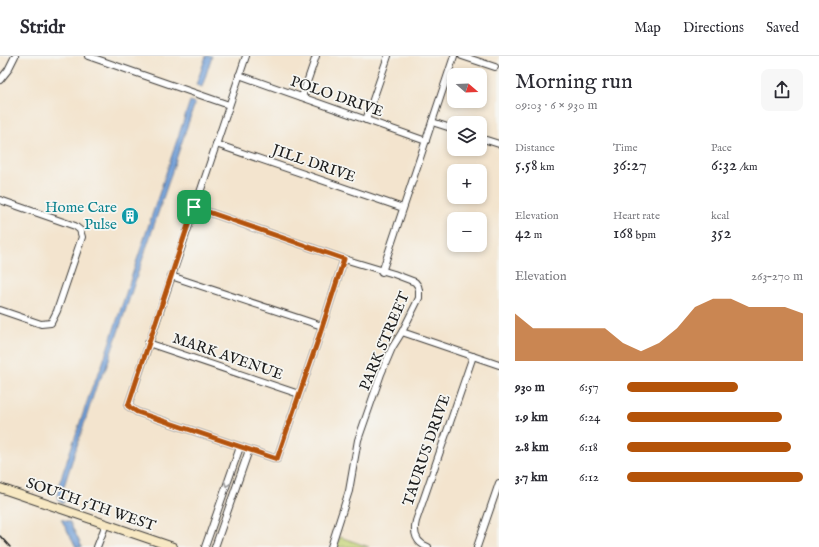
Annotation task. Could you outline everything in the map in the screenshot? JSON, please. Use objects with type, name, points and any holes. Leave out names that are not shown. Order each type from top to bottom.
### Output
[{"type":"street","points":[[0,80],[8,70],[15,56]]},
{"type":"street","points":[[89,56],[229,104]]},
{"type":"street","points":[[246,56],[148,342],[128,405],[137,412],[277,459],[344,259]]},
{"type":"street","points":[[302,97],[316,56]]},
{"type":"street","points":[[366,120],[388,56]]},
{"type":"street","points":[[194,207],[382,272],[454,56]]},
{"type":"street","points":[[462,56],[494,66]]},
{"type":"street","name":"POLO DRIVE","points":[[239,75],[426,141]]},
{"type":"street","points":[[432,122],[447,127]]},
{"type":"street","points":[[487,140],[499,144]]},
{"type":"street","name":"JILL DRIVE","points":[[216,144],[403,208]]},
{"type":"street","points":[[0,200],[75,226],[80,230],[82,237],[58,311],[51,323],[41,324],[0,310]]},
{"type":"street","name":"PARK STREET","points":[[331,547],[349,491],[358,440],[381,374],[392,348],[419,298],[420,290],[415,282],[394,274],[382,272]]},
{"type":"street","points":[[171,276],[322,326]]},
{"type":"street","points":[[402,332],[499,365]]},
{"type":"street","name":"MARK AVENUE","points":[[148,342],[299,394]]},
{"type":"street","name":"TAURUS DRIVE","points":[[428,547],[419,542],[414,528],[473,356]]},
{"type":"street","points":[[205,547],[240,447]]},
{"type":"street","points":[[215,547],[249,450]]},
{"type":"street","points":[[477,547],[499,484]]},
{"type":"street","name":"SOUTH 5TH WEST","points":[[0,488],[173,547]]},
{"type":"street","points":[[97,547],[106,524]]},
{"type":"green space","points":[[340,537],[369,547],[337,547]]},
{"type":"water","points":[[206,56],[212,56],[202,87],[196,85]]},
{"type":"water","points":[[190,101],[195,103],[106,368],[96,387],[63,489],[64,503],[58,501],[58,487],[92,387],[101,368]]},
{"type":"water","points":[[61,519],[70,522],[82,547],[76,547]]},
{"type":"railway","points":[[0,536],[10,547]]},
{"type":"place","name":"Home Care Pulse","points":[[130,216]]},
{"type":"route","points":[[194,207],[344,259],[277,459],[137,412],[128,406],[194,207]]}]
